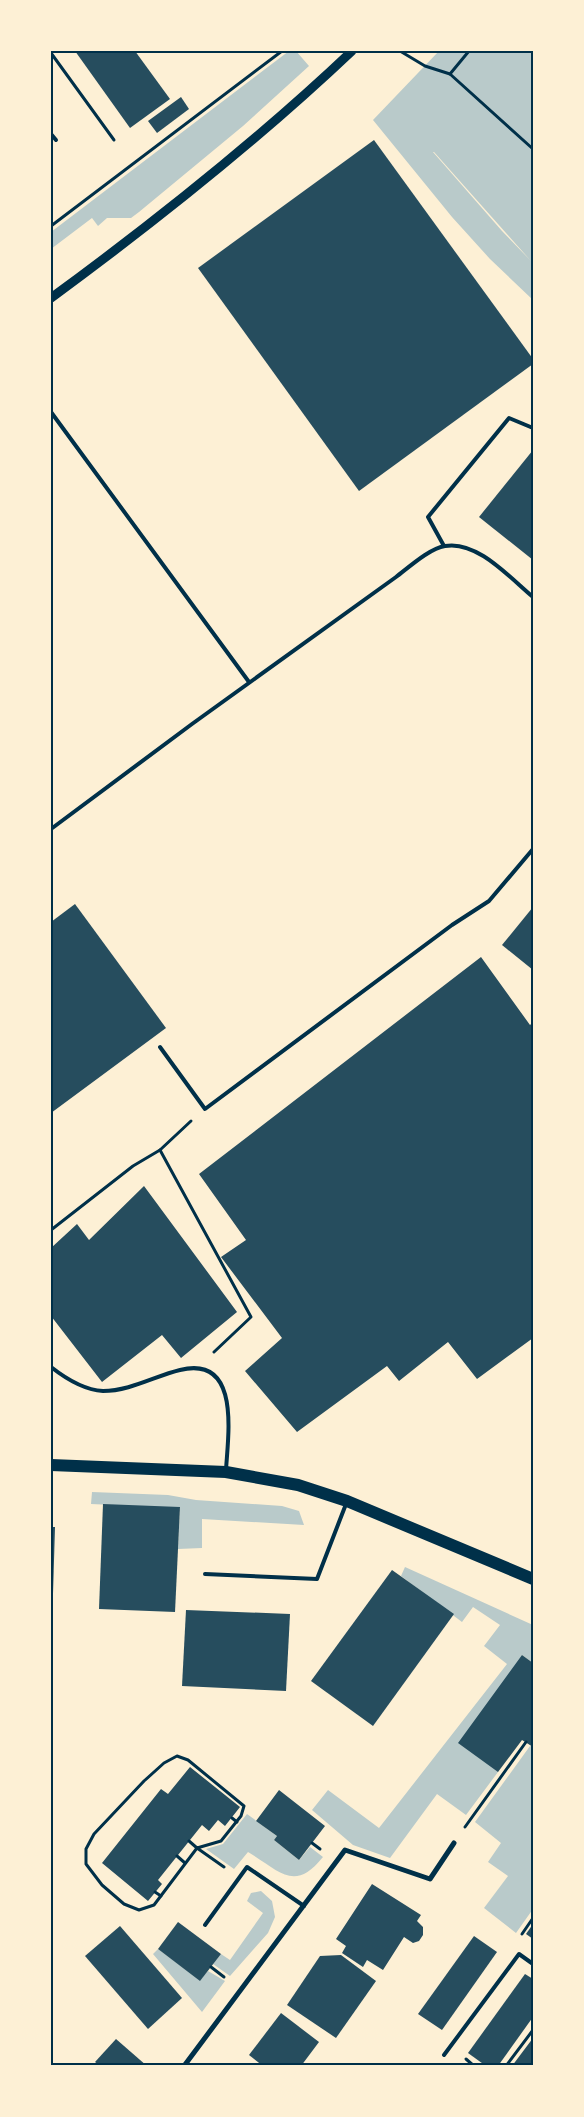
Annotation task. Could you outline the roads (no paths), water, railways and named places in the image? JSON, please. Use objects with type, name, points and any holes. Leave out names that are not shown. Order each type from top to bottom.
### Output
[{"type":"main road","points":[[51,1465],[226,1472],[298,1485],[347,1501],[533,1579]]},
{"type":"street","points":[[51,298],[169,210],[252,143],[352,51]]},
{"type":"street","points":[[184,2066],[345,1850],[430,1878],[454,1843]]},
{"type":"lane","points":[[51,134],[56,140]]},
{"type":"lane","points":[[51,412],[249,682]]},
{"type":"lane","points":[[444,546],[428,517],[509,418],[533,428]]},
{"type":"lane","points":[[51,829],[249,682],[419,560],[444,546],[465,546],[478,553],[533,597]]},
{"type":"lane","points":[[160,1047],[205,1109],[452,925],[489,901],[533,849]]},
{"type":"lane","points":[[51,1367],[82,1386],[102,1391],[127,1388],[182,1370],[197,1368],[213,1373],[225,1390],[229,1418],[226,1472]]},
{"type":"lane","points":[[205,1574],[317,1579],[347,1501]]},
{"type":"lane","points":[[205,1925],[247,1867],[304,1906]]},
{"type":"lane","points":[[444,2055],[519,1954],[533,1964]]}]
